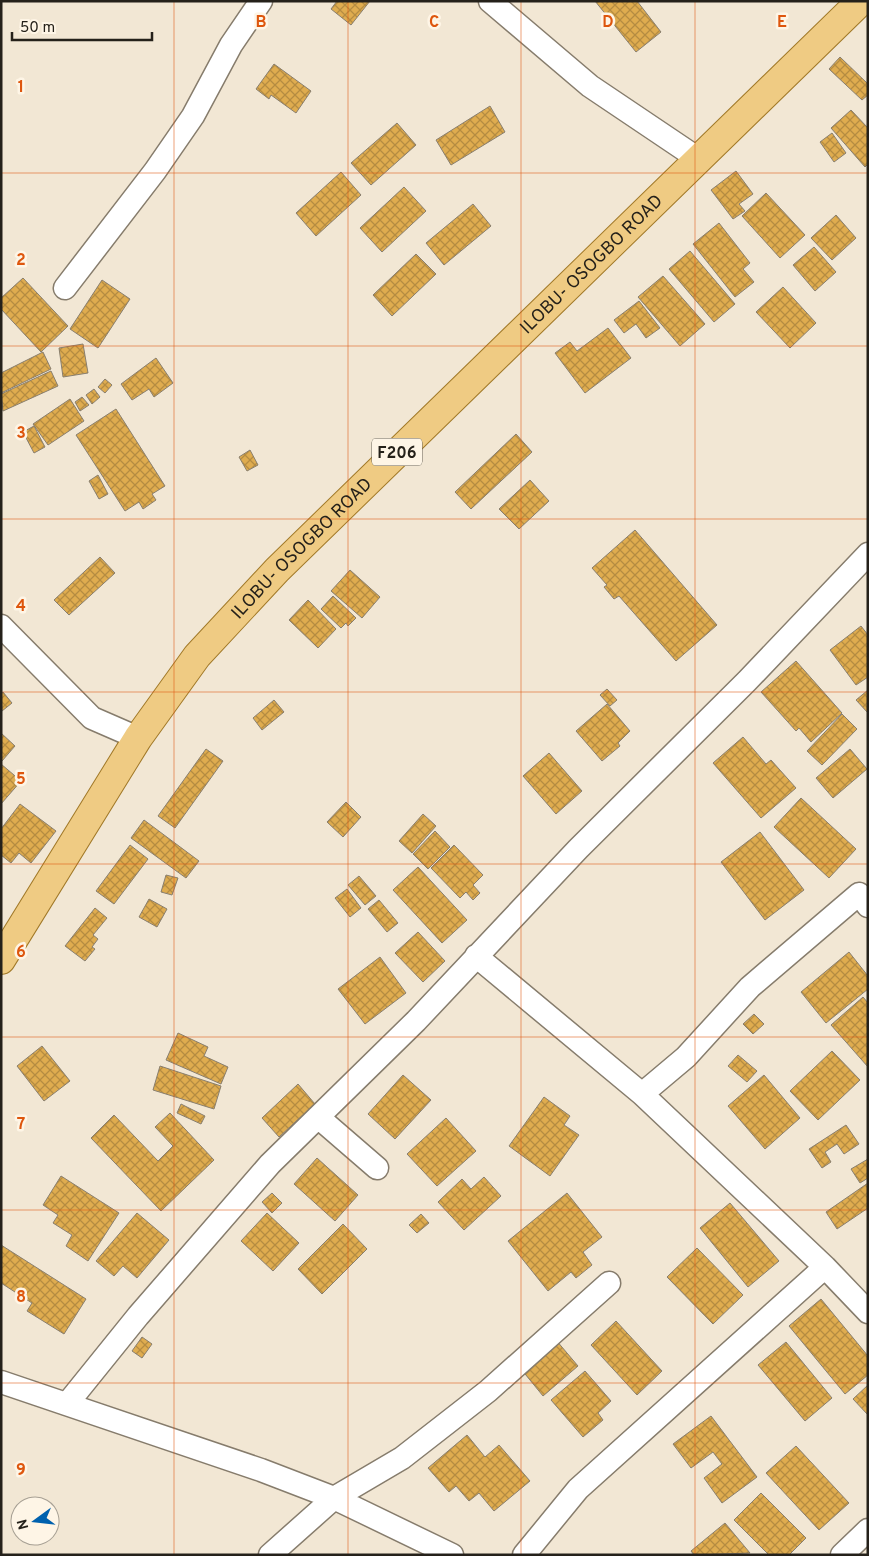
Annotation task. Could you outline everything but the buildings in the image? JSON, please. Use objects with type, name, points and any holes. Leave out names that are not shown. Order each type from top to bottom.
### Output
[{"type":"main road","name":"ILOBU- OSOGBO ROAD","points":[[1,960],[138,738],[197,656],[277,570],[697,158],[861,1]]},
{"type":"street","points":[[65,288],[193,116],[231,46],[261,1]]},
{"type":"street","points":[[490,1],[590,86],[697,158]]},
{"type":"street","points":[[67,1404],[138,1316],[264,1172],[416,1021],[578,849],[748,681],[868,554]]},
{"type":"street","points":[[1,626],[92,718],[138,738]]},
{"type":"street","points":[[642,1094],[686,1057],[750,987],[865,895]]},
{"type":"street","points":[[476,956],[642,1094],[825,1267],[868,1312]]},
{"type":"street","points":[[318,1117],[377,1168]]},
{"type":"street","points":[[524,1555],[578,1490],[825,1267]]},
{"type":"street","points":[[270,1555],[334,1498],[402,1458],[488,1391],[609,1283]]},
{"type":"street","points":[[1,1382],[334,1498],[452,1555]]},
{"type":"street","points":[[842,1555],[868,1530]]}]
